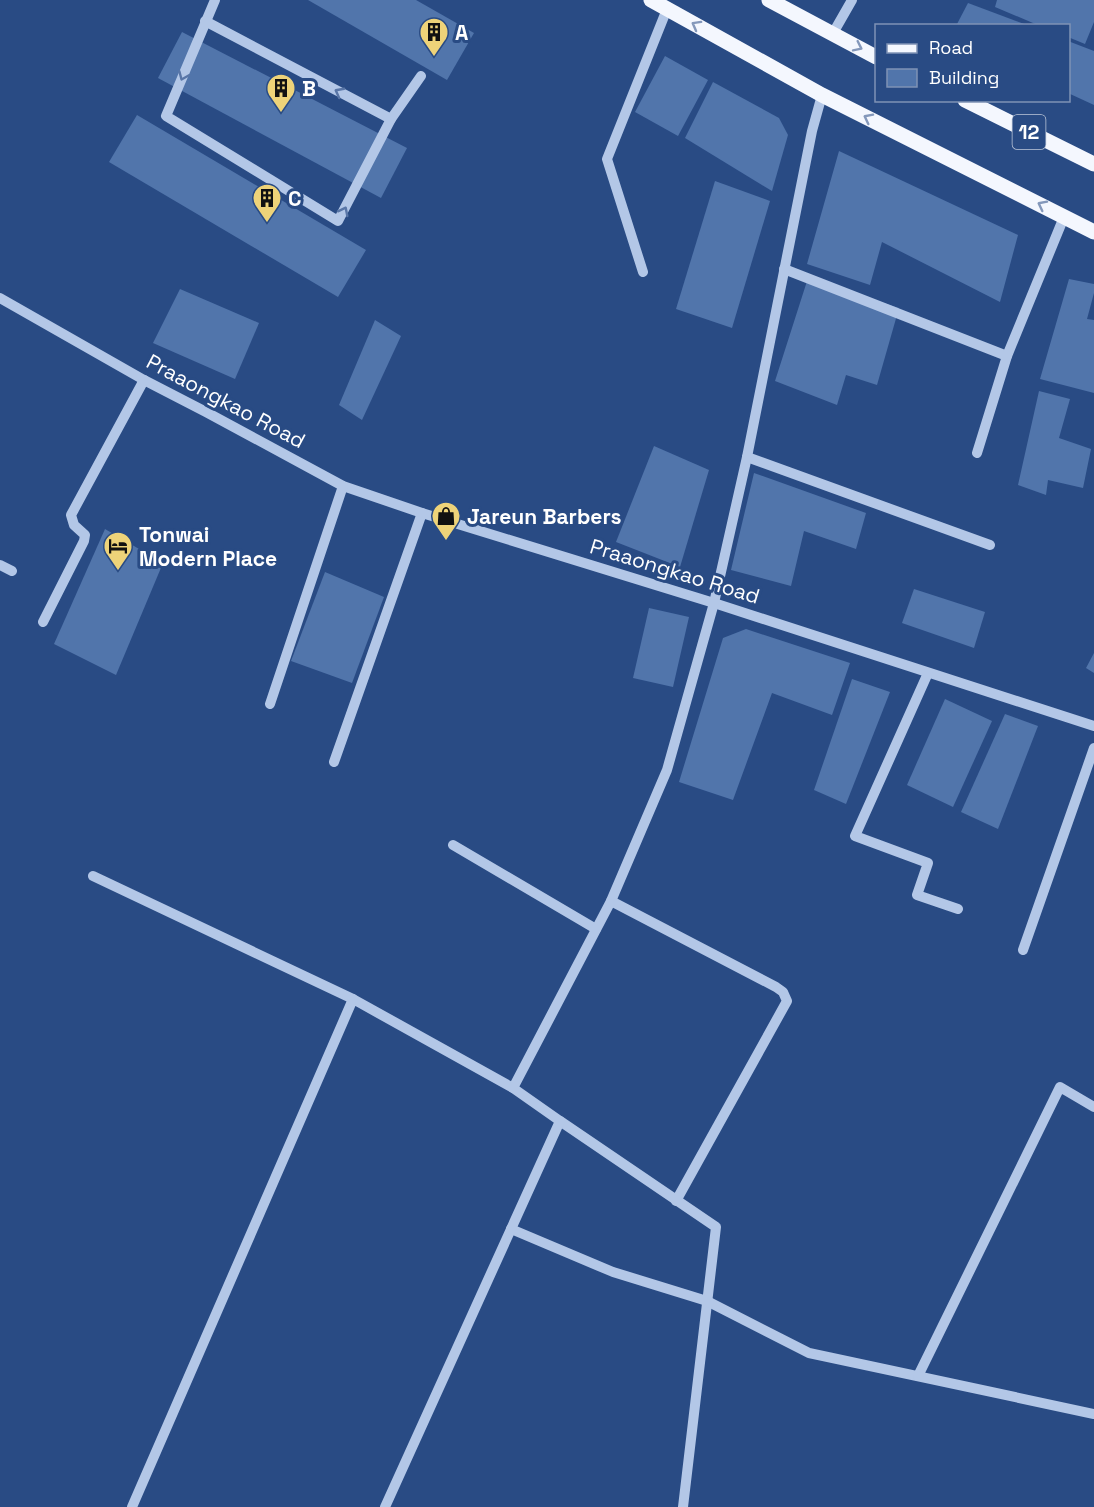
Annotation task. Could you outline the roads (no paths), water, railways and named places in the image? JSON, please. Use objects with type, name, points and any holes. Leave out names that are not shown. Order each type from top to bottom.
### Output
[{"type":"main road","points":[[651,0],[822,95],[1094,232]]},
{"type":"main road","points":[[769,0],[875,56]]},
{"type":"main road","name":"12","points":[[969,102],[1094,164]]},
{"type":"street","points":[[215,0],[166,116],[338,221],[391,119],[421,76]]},
{"type":"street","points":[[832,35],[852,0]]},
{"type":"street","points":[[643,272],[607,159],[667,9]]},
{"type":"street","points":[[205,21],[391,119]]},
{"type":"street","points":[[513,1088],[610,901],[667,770],[714,603],[747,457],[812,131],[822,95]]},
{"type":"street","points":[[977,453],[1007,356],[1064,217]]},
{"type":"street","points":[[784,269],[1007,356]]},
{"type":"street","name":"Praaongkao Road","points":[[0,298],[144,380],[343,486],[1094,726]]},
{"type":"street","points":[[43,622],[84,541],[84,535],[74,525],[71,515],[144,380]]},
{"type":"street","points":[[747,457],[990,544]]},
{"type":"street","points":[[270,704],[343,486]]},
{"type":"street","points":[[334,762],[422,513]]},
{"type":"street","points":[[0,565],[12,571]]},
{"type":"street","points":[[928,673],[855,836],[928,863],[917,895],[958,909]]},
{"type":"street","points":[[1023,950],[1094,748]]},
{"type":"street","points":[[453,845],[596,929]]},
{"type":"street","points":[[93,876],[353,999],[513,1088],[716,1227],[683,1507]]},
{"type":"street","points":[[610,901],[776,987],[783,992],[787,1000],[676,1201]]},
{"type":"street","points":[[132,1507],[353,999]]},
{"type":"street","points":[[918,1376],[1060,1086],[1094,1107]]},
{"type":"street","points":[[385,1507],[560,1121]]},
{"type":"street","points":[[511,1229],[613,1272],[707,1301],[809,1353],[1094,1414]]},
{"type":"place","name":"A","points":[[434,58]]},
{"type":"place","name":"B","points":[[281,114]]},
{"type":"place","name":"C","points":[[267,224]]},
{"type":"place","name":"Jareun Barbers","points":[[446,542]]},
{"type":"place","name":"Tonwai Modern Place","points":[[118,572]]}]
